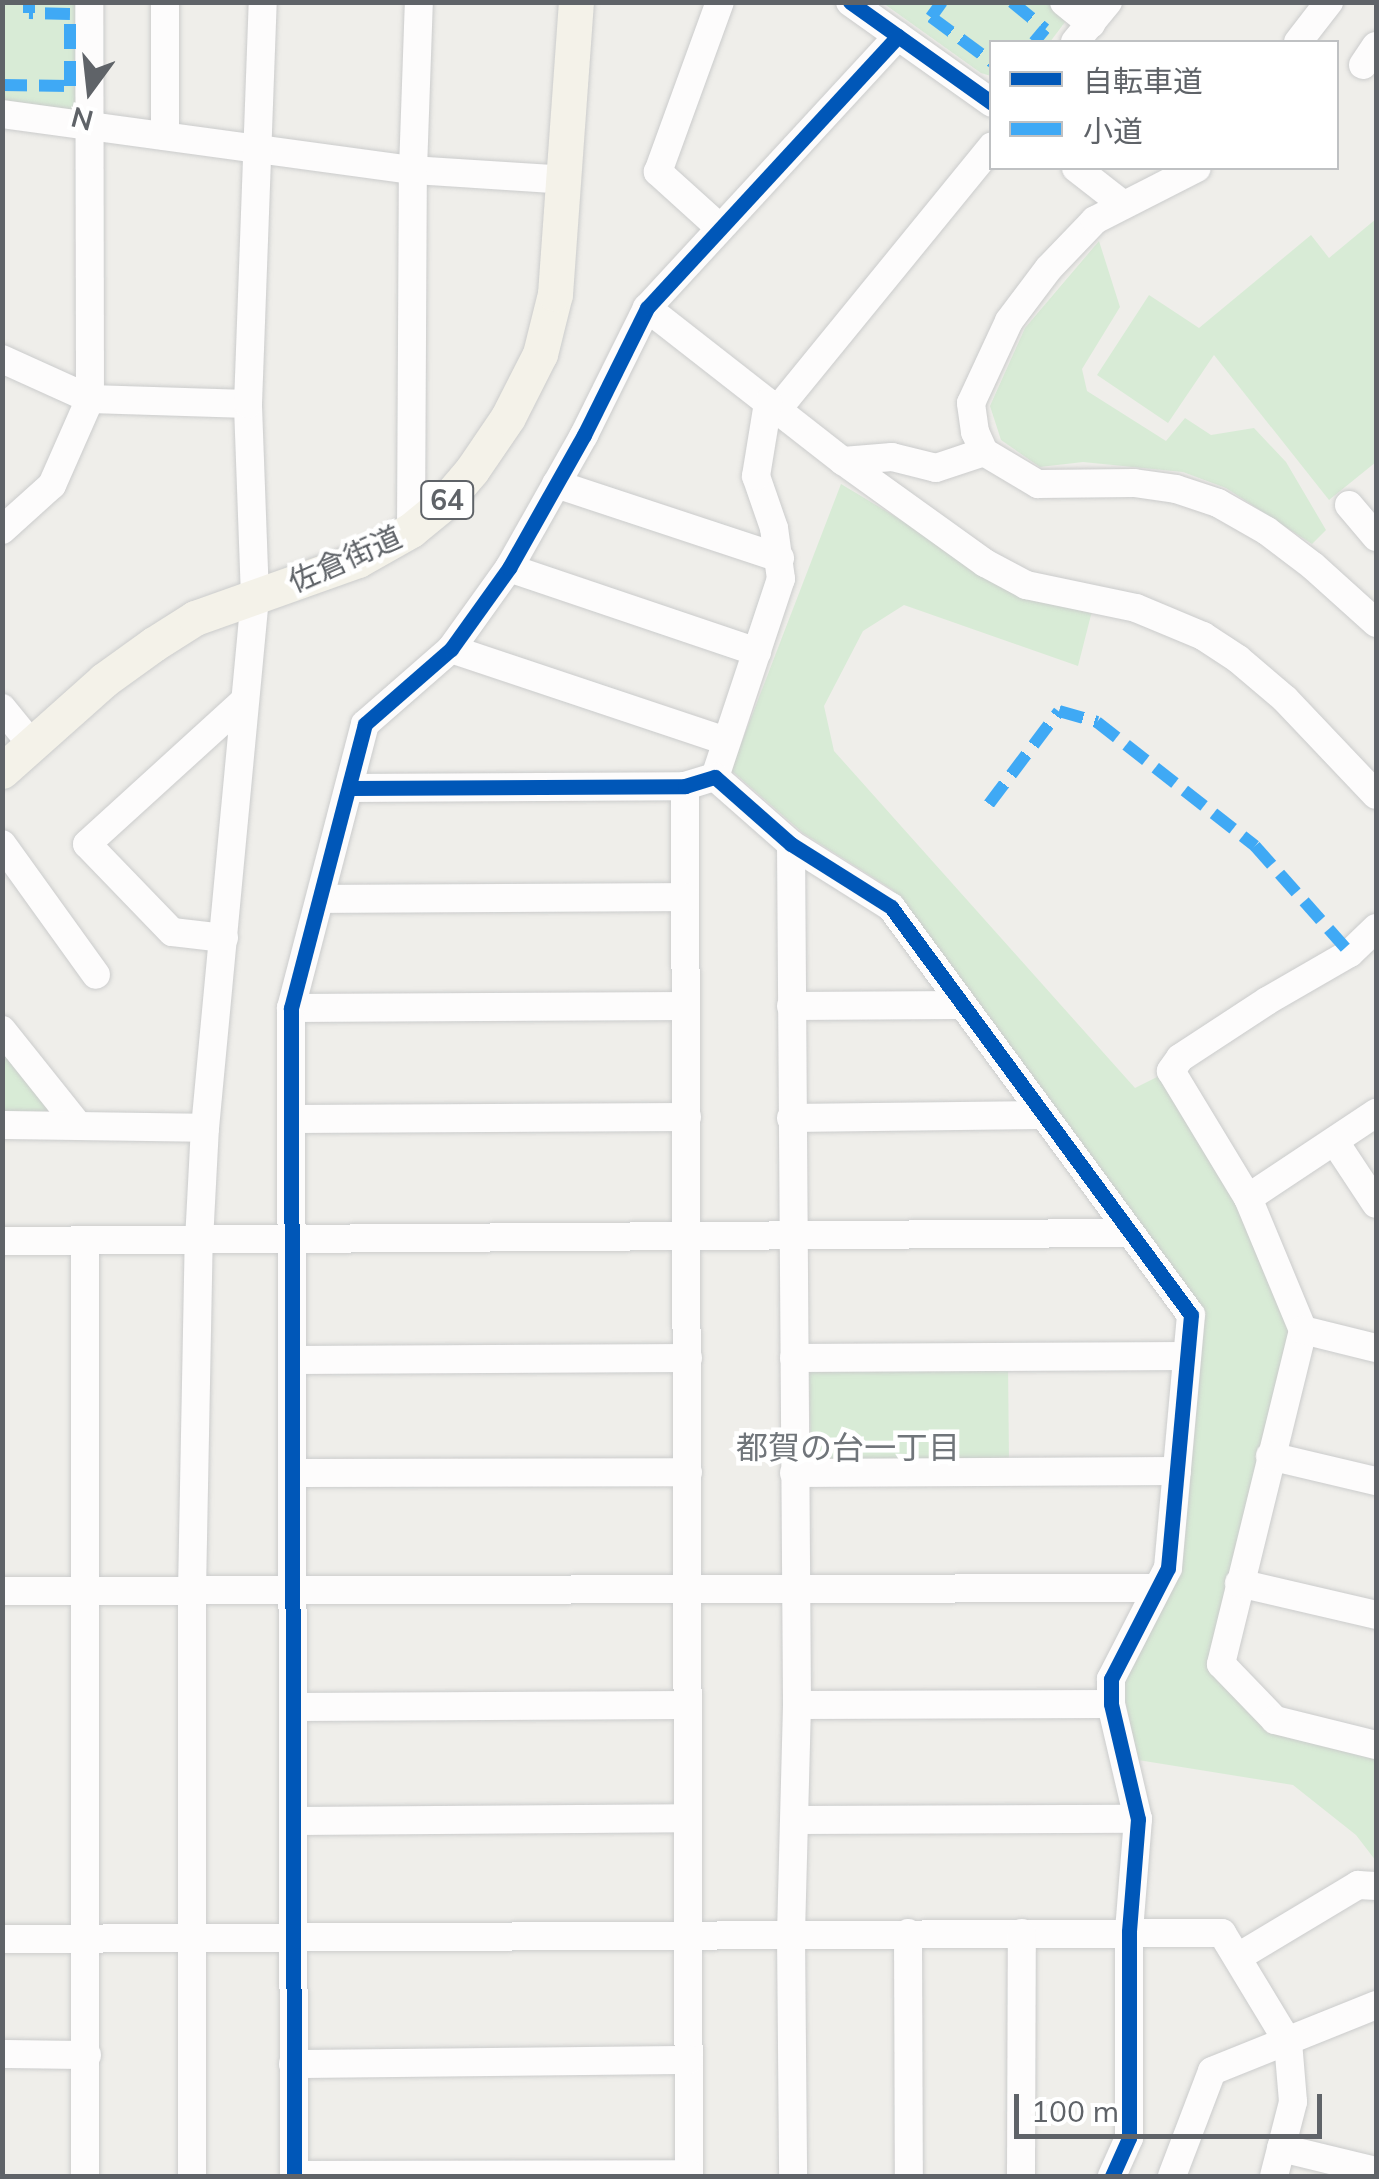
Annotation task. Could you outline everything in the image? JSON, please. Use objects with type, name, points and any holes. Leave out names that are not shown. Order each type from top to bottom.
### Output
[{"type":"main road","name":"佐倉街道","points":[[2,771],[104,680],[154,644],[195,618],[358,560],[412,530],[444,503],[472,470],[508,417],[540,354],[555,294],[576,2]]},
{"type":"street","points":[[2,530],[52,485],[90,399],[89,2]]},
{"type":"street","points":[[164,136],[165,2]]},
{"type":"street","points":[[192,2176],[192,1590],[199,1240],[242,703],[255,597],[248,404],[263,2]]},
{"type":"street","points":[[412,530],[413,170],[419,2]]},
{"type":"street","points":[[720,2],[658,172],[720,228]]},
{"type":"street","points":[[850,2],[989,101]]},
{"type":"street","points":[[1064,2],[1091,23]]},
{"type":"street","points":[[1300,40],[1329,2]]},
{"type":"street","points":[[685,786],[690,2176],[294,2176],[296,1708],[291,1008],[365,724],[451,649],[508,568],[556,484],[646,308],[898,36]]},
{"type":"street","points":[[2,114],[413,170],[566,180]]},
{"type":"street","points":[[715,777],[781,579],[780,558],[756,476],[772,407],[989,150]]},
{"type":"street","points":[[1079,170],[1122,204]]},
{"type":"street","points":[[1193,170],[1122,204],[1083,232],[1048,268],[1009,322],[972,403],[975,432],[984,452],[1038,484],[1134,483],[1176,489],[1218,503],[1267,531],[1376,623]]},
{"type":"street","points":[[646,308],[772,407],[985,562],[1026,585],[1136,608],[1215,644],[1285,699],[1376,796]]},
{"type":"street","points":[[2,358],[90,399],[248,404]]},
{"type":"street","points":[[843,460],[892,457],[936,468],[984,452]]},
{"type":"street","points":[[556,484],[780,558]]},
{"type":"street","points":[[1349,505],[1376,536]]},
{"type":"street","points":[[508,568],[757,652]]},
{"type":"street","points":[[451,649],[726,742]]},
{"type":"street","points":[[224,938],[172,932],[87,844],[242,703]]},
{"type":"street","points":[[2,708],[32,744]]},
{"type":"street","points":[[350,788],[685,786],[715,777]]},
{"type":"street","points":[[715,777],[791,844],[892,907],[1190,1315],[1168,1568],[1117,1662],[1111,1704],[1138,1819],[1129,1932],[1128,2138],[1112,2176]]},
{"type":"street","points":[[2,844],[96,975]]},
{"type":"street","points":[[791,844],[796,1705],[793,2176]]},
{"type":"street","points":[[322,899],[685,897]]},
{"type":"street","points":[[1376,928],[1350,953],[1267,1001],[1180,1058],[1171,1070],[1248,1198],[1303,1330],[1221,1664],[1275,1720],[1376,1745]]},
{"type":"street","points":[[790,1006],[963,1005]]},
{"type":"street","points":[[291,1008],[686,1006]]},
{"type":"street","points":[[2,1030],[77,1124]]},
{"type":"street","points":[[1248,1198],[1376,1114]]},
{"type":"street","points":[[791,1118],[1043,1116]]},
{"type":"street","points":[[293,1120],[687,1117]]},
{"type":"street","points":[[2,1125],[205,1128]]},
{"type":"street","points":[[1335,1142],[1376,1204]]},
{"type":"street","points":[[2,1241],[1129,1232]]},
{"type":"street","points":[[84,2176],[85,1240]]},
{"type":"street","points":[[1303,1330],[1376,1348]]},
{"type":"street","points":[[794,1358],[1187,1356]]},
{"type":"street","points":[[294,1360],[688,1358]]},
{"type":"street","points":[[1270,1456],[1376,1481]]},
{"type":"street","points":[[794,1472],[1176,1471]]},
{"type":"street","points":[[294,1473],[688,1472]]},
{"type":"street","points":[[1240,1583],[1376,1615]]},
{"type":"street","points":[[2,1591],[1156,1588]]},
{"type":"street","points":[[796,1705],[1111,1704]]},
{"type":"street","points":[[296,1708],[686,1705]]},
{"type":"street","points":[[296,1821],[687,1818]]},
{"type":"street","points":[[796,1820],[1138,1819]]},
{"type":"street","points":[[1238,1957],[1358,1885],[1376,1886]]},
{"type":"street","points":[[1021,2176],[1022,1933]]},
{"type":"street","points":[[2,1938],[1222,1933],[1288,2042],[1293,2102],[1274,2176]]},
{"type":"street","points":[[908,1934],[909,2176]]},
{"type":"street","points":[[1172,2176],[1212,2071],[1376,2004]]},
{"type":"street","points":[[2,2054],[87,2055]]},
{"type":"street","points":[[293,2064],[689,2060]]},
{"type":"street","points":[[1281,2148],[1376,2171]]},
{"type":"green space","points":[[3,3],[79,3],[80,102],[73,110],[3,100]]},
{"type":"green space","points":[[883,3],[1051,3],[1062,12],[1065,22],[1052,40],[989,40],[989,75]]},
{"type":"green space","points":[[1376,219],[1376,462],[1329,500],[1214,355],[1168,423],[1097,375],[1149,295],[1199,328],[1311,235],[1329,258]]},
{"type":"green space","points":[[1099,241],[1120,307],[1082,369],[1087,391],[1166,441],[1185,418],[1211,435],[1254,428],[1286,462],[1326,530],[1312,544],[1226,488],[1183,472],[1083,462],[1040,467],[1001,440],[990,406],[1025,328]]},
{"type":"green space","points":[[841,484],[1019,591],[1092,611],[1078,666],[904,605],[863,631],[824,706],[834,751],[1135,1088],[1163,1074],[1240,1201],[1291,1329],[1211,1666],[1269,1730],[1376,1756],[1376,1861],[1356,1835],[1293,1785],[1138,1760],[1121,1682],[1176,1571],[1203,1311],[893,890],[803,833],[731,770]]},
{"type":"green space","points":[[2,1038],[55,1104],[46,1118],[3,1118]]},
{"type":"green space","points":[[1008,1363],[1009,1463],[811,1462],[809,1365]]},
{"type":"marked path","points":[[2,85],[70,86],[70,14],[29,13],[29,2]]},
{"type":"marked path","points":[[942,2],[931,17],[989,60]]},
{"type":"marked path","points":[[1012,2],[1045,29],[1036,40]]},
{"type":"marked path","points":[[989,804],[1059,711],[1097,722],[1255,846],[1350,953]]},
{"type":"cycle path","points":[[850,2],[989,101]]},
{"type":"cycle path","points":[[294,2176],[291,1008],[365,724],[451,649],[509,568],[584,435],[647,308],[898,36]]},
{"type":"cycle path","points":[[350,788],[685,786],[715,777],[791,844],[891,907],[1191,1315],[1168,1568],[1111,1679],[1111,1704],[1138,1819],[1129,1932],[1129,2138],[1112,2176]]},
{"type":"district","name":"都賀の台一丁目","points":[[848,1447]]}]
